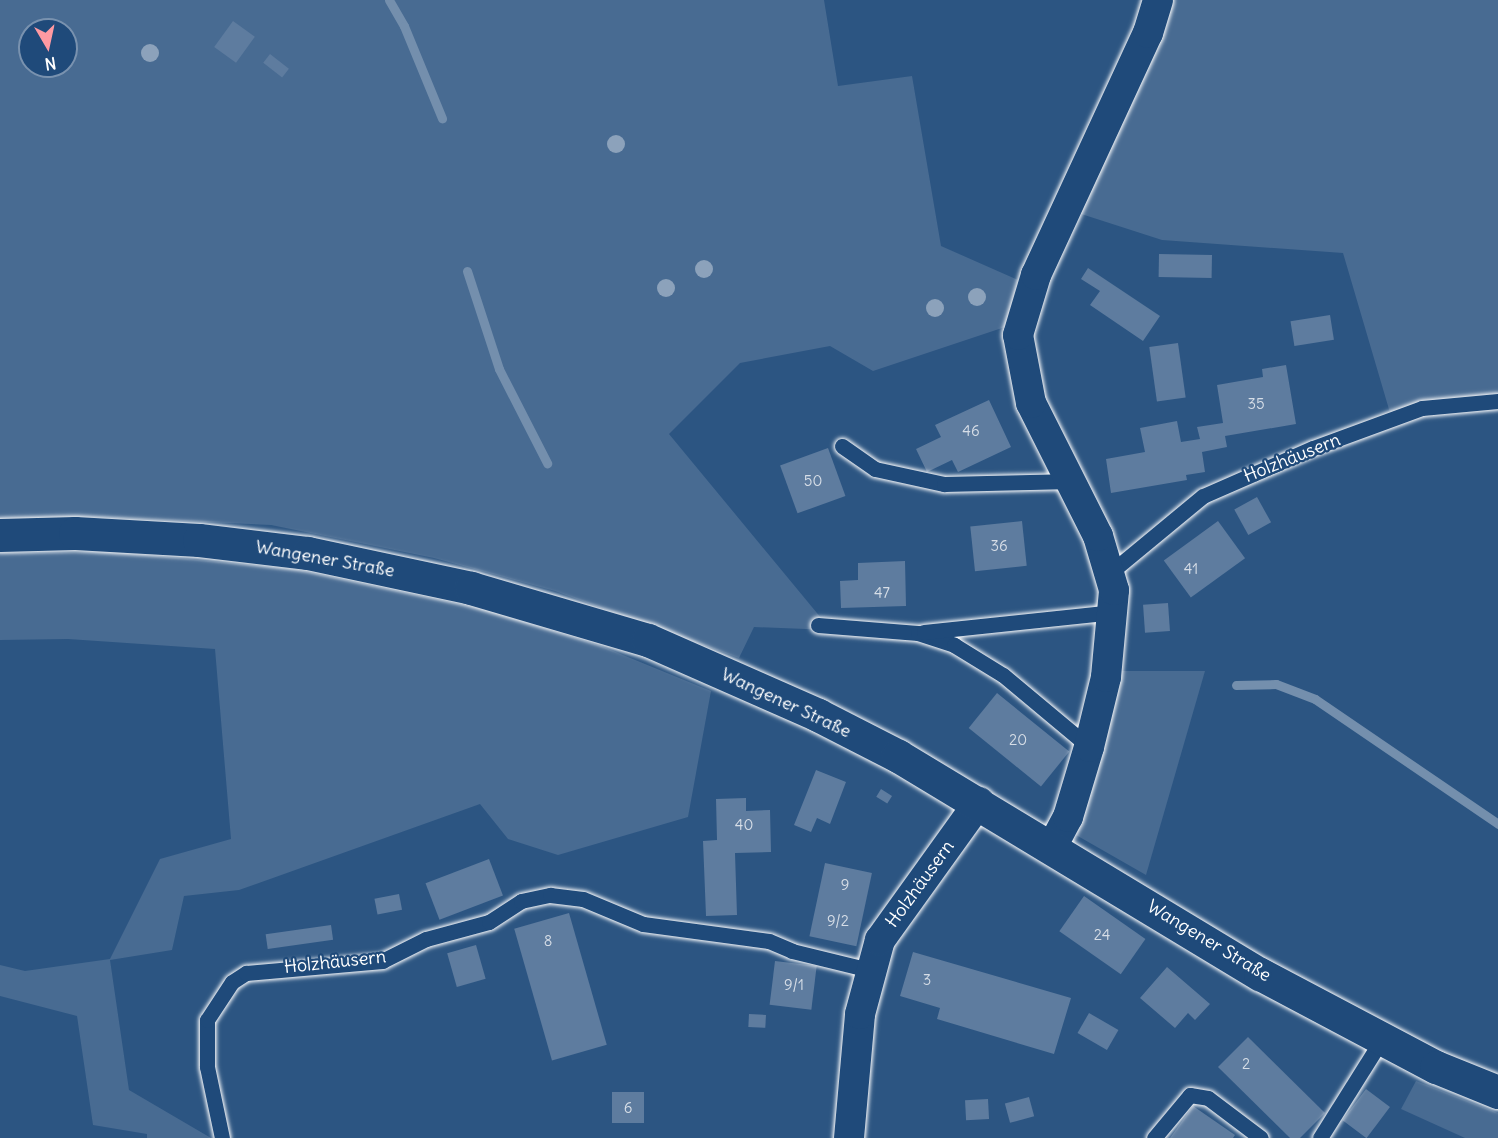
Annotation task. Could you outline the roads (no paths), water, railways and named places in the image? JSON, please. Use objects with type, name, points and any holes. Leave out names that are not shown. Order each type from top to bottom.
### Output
[{"type":"main road","name":"Wangener Straße","points":[[0,535],[75,533],[199,540],[308,553],[537,605],[648,640],[818,715],[979,802],[1053,845],[1260,974],[1382,1039],[1498,1092]]},
{"type":"street","points":[[1053,845],[1068,817],[1089,747],[1106,677],[1114,612],[1111,572],[1073,481],[1044,429],[1024,378],[1018,335],[1036,275],[1148,33],[1158,0]]},
{"type":"street","name":"Holzhäusern","points":[[849,1138],[860,1014],[870,970],[880,940],[979,802]]},
{"type":"lane","name":"Holzhäusern","points":[[1111,572],[1203,496],[1313,448],[1422,408],[1498,401]]},
{"type":"lane","points":[[842,446],[875,469],[944,484],[1073,481]]},
{"type":"lane","points":[[818,625],[918,633],[1114,612]]},
{"type":"lane","points":[[918,633],[954,645],[1003,675],[1089,747]]},
{"type":"lane","name":"Holzhäusern","points":[[222,1138],[207,1067],[207,1020],[232,982],[246,973],[382,961],[426,939],[489,922],[521,901],[550,895],[583,899],[643,924],[769,941],[792,951],[870,970]]},
{"type":"lane","points":[[1320,1138],[1382,1039]]},
{"type":"lane","points":[[1154,1138],[1190,1095],[1208,1098],[1261,1138]]},
{"type":"waterway","points":[[389,0],[404,26],[442,118]]},
{"type":"waterway","points":[[467,271],[499,369],[547,463]]},
{"type":"waterway","points":[[1236,685],[1276,684],[1315,699],[1498,824]]}]
